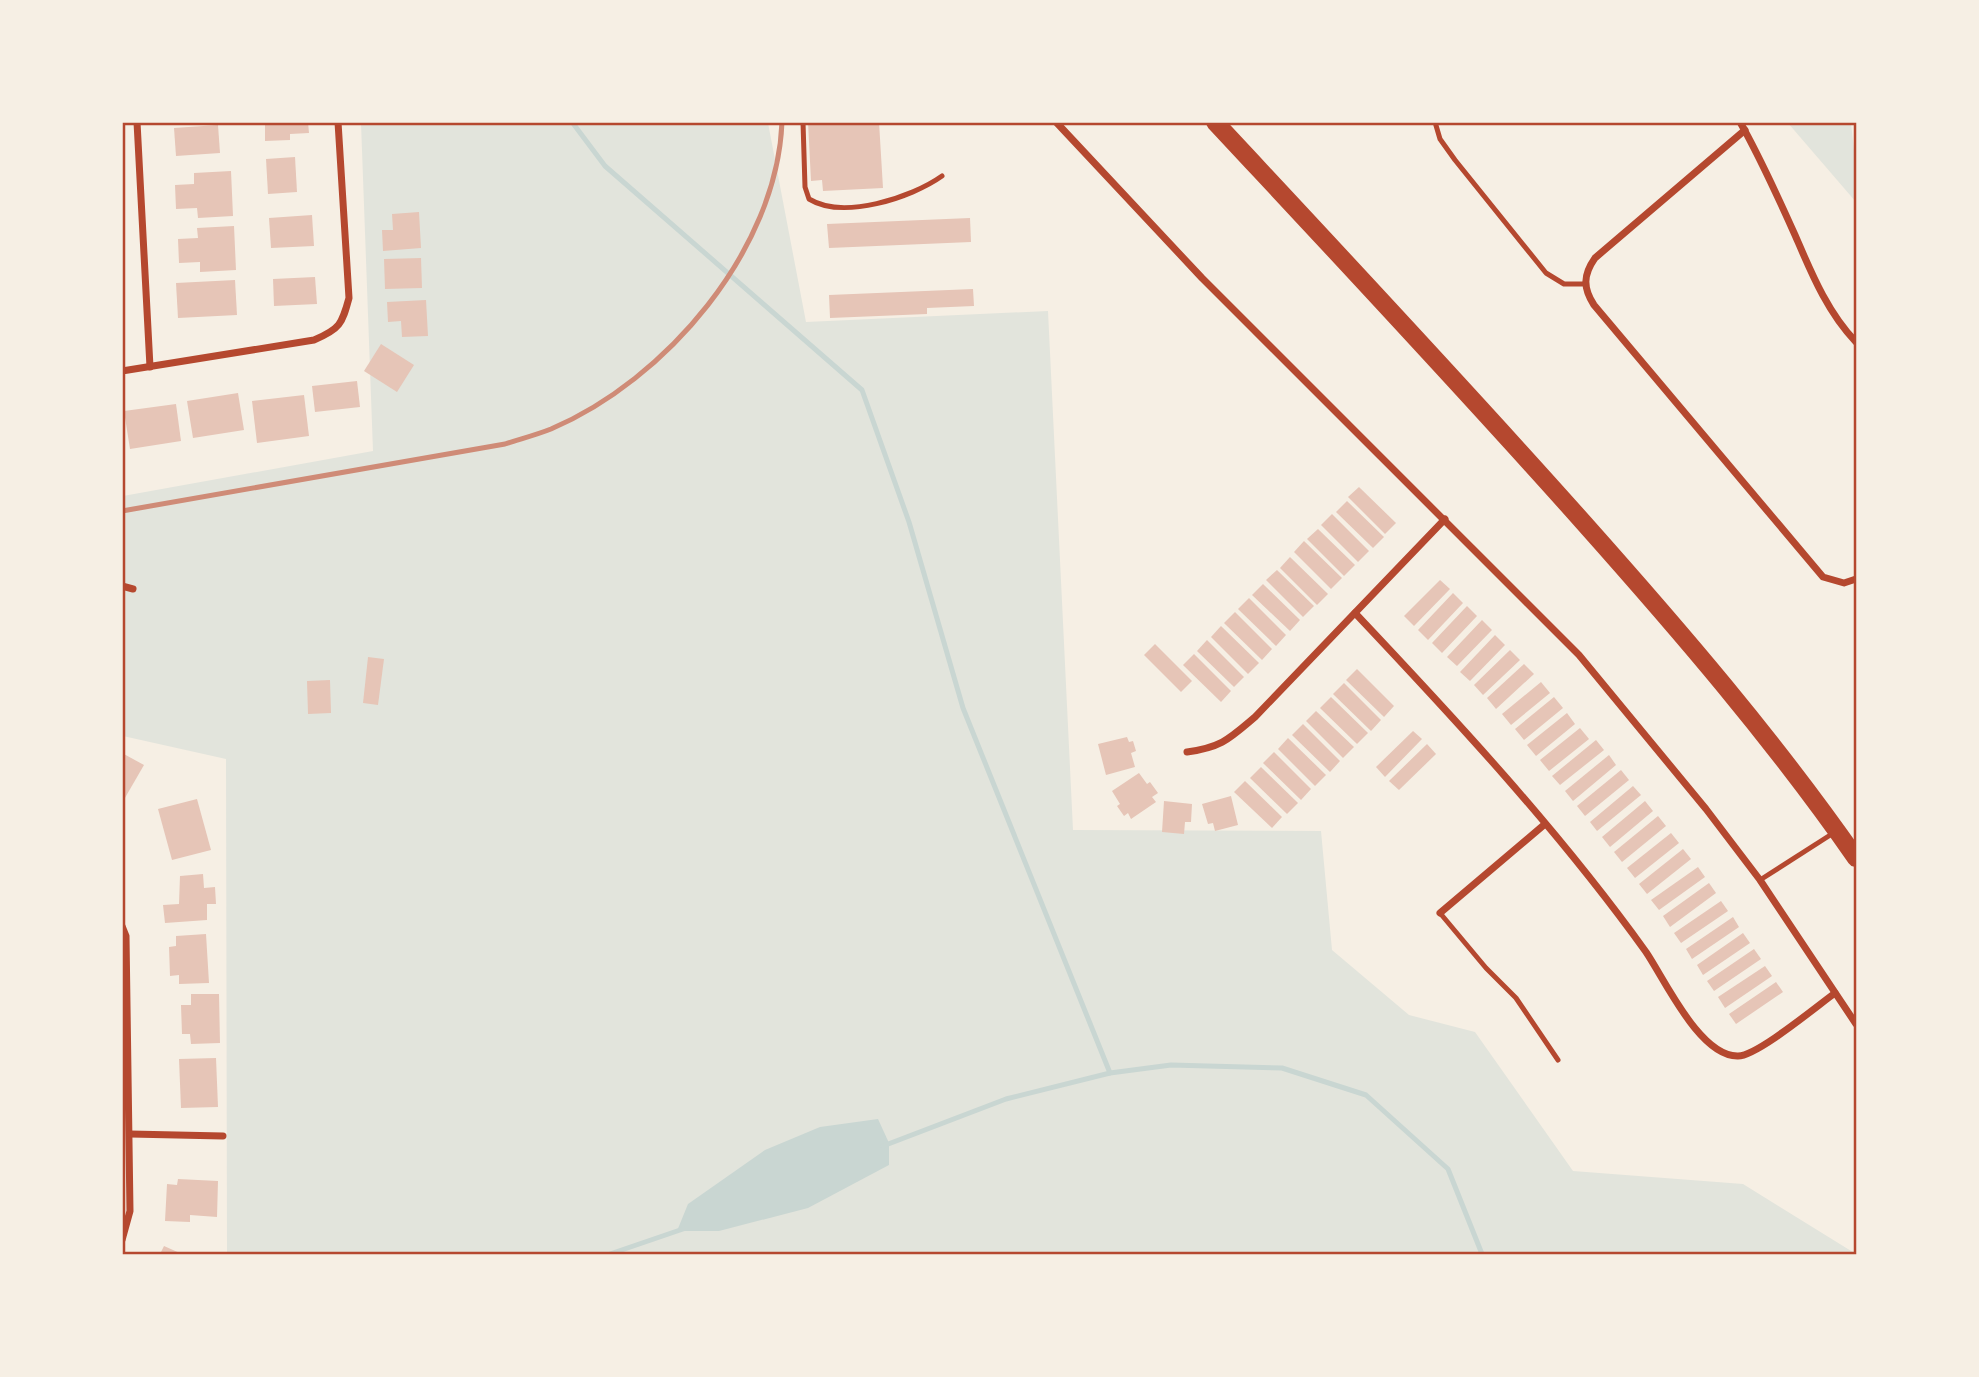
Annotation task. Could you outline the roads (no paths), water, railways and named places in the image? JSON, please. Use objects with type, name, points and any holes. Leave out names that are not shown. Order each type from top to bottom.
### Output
[{"type":"highway","points":[[1215,122],[1504,433],[1693,646],[1794,771],[1857,858]]},
{"type":"street","points":[[137,122],[150,367]]},
{"type":"street","points":[[122,371],[314,340],[328,334],[343,321],[349,298],[338,122]]},
{"type":"street","points":[[1056,122],[1202,278],[1579,655],[1706,809],[1760,880],[1857,1024]]},
{"type":"street","points":[[1740,122],[1761,160],[1819,290],[1857,342]]},
{"type":"street","points":[[1745,130],[1595,258],[1587,269],[1584,284],[1594,305],[1823,577],[1844,583],[1857,579]]},
{"type":"street","points":[[1187,752],[1211,749],[1228,740],[1255,717],[1444,519]]},
{"type":"street","points":[[122,586],[133,589]]},
{"type":"street","points":[[1354,613],[1450,715],[1562,842],[1646,953],[1699,1033],[1719,1051],[1739,1056],[1757,1049],[1836,993]]},
{"type":"street","points":[[1440,913],[1545,824]]},
{"type":"street","points":[[122,926],[126,936],[125,997],[130,1134],[130,1212],[122,1240]]},
{"type":"street","points":[[130,1134],[223,1136]]},
{"type":"lane","points":[[803,122],[806,187],[809,200],[821,207],[853,208],[891,200],[929,185],[942,176]]},
{"type":"lane","points":[[1435,122],[1440,139],[1455,160],[1546,273],[1564,284],[1584,284]]},
{"type":"lane","points":[[1760,880],[1837,831]]},
{"type":"lane","points":[[1440,913],[1486,968],[1516,998],[1558,1060]]},
{"type":"waterway","points":[[572,122],[605,166],[862,390],[909,522],[963,708],[1110,1073]]},
{"type":"waterway","points":[[883,1146],[1006,1099],[1110,1073],[1171,1065],[1282,1068],[1366,1095],[1448,1169],[1482,1254]]},
{"type":"waterway","points":[[610,1254],[683,1229]]},
{"type":"railway","points":[[122,511],[505,444],[551,429],[594,407],[635,378],[673,344],[708,305],[737,262],[760,217],[775,170],[782,122]]}]
